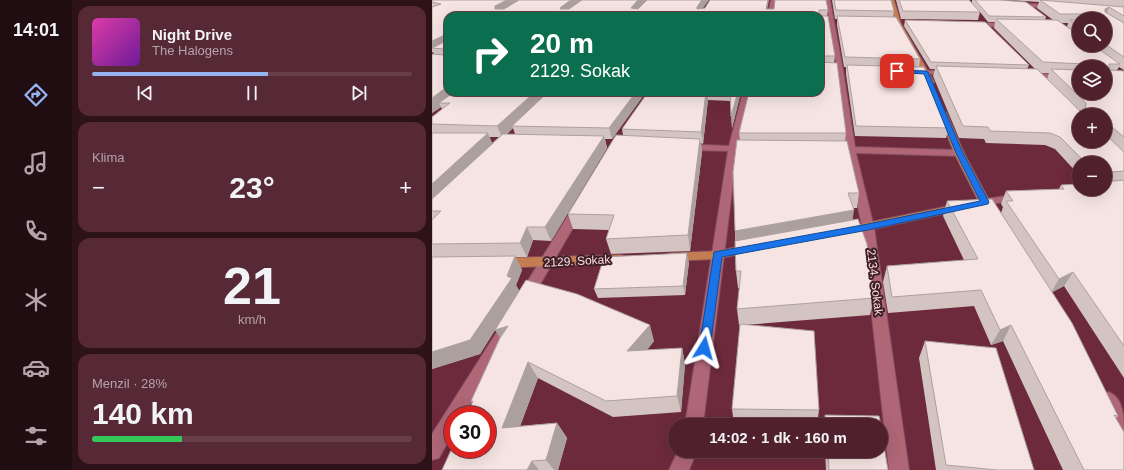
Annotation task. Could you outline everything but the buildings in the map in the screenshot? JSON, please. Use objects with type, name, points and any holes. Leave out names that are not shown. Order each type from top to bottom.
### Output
[{"type":"main road","points":[[892,0],[898,23],[926,72],[932,87]]},
{"type":"main road","points":[[838,233],[985,202],[959,153],[941,109]]},
{"type":"main road","points":[[663,257],[717,255],[762,246]]},
{"type":"main road","name":"2129. Sokak","points":[[493,264],[632,259]]},
{"type":"street","points":[[771,12],[773,0]]},
{"type":"street","name":"2134. Sokak","points":[[828,0],[840,70],[851,150],[868,227],[899,470]]},
{"type":"street","points":[[1006,4],[1061,8]]},
{"type":"street","points":[[1026,5],[1038,14]]},
{"type":"street","points":[[977,15],[991,31]]},
{"type":"street","points":[[970,25],[1016,26]]},
{"type":"street","points":[[1030,70],[1038,78]]},
{"type":"street","points":[[902,71],[957,73]]},
{"type":"street","points":[[1020,75],[1038,78],[1072,77]]},
{"type":"street","points":[[695,418],[733,149],[746,96]]},
{"type":"street","points":[[678,147],[764,149]]},
{"type":"street","points":[[820,149],[959,153]]},
{"type":"street","points":[[998,222],[985,202],[1027,196]]},
{"type":"street","points":[[518,309],[585,197]]},
{"type":"street","points":[[460,406],[510,322]]},
{"type":"street","points":[[1103,390],[1124,424]]},
{"type":"street","points":[[432,451],[444,432]]},
{"type":"street","points":[[679,470],[685,458]]},
{"type":"route","points":[[704,348],[717,255],[868,227],[985,202],[959,153],[926,72],[897,71]]}]
